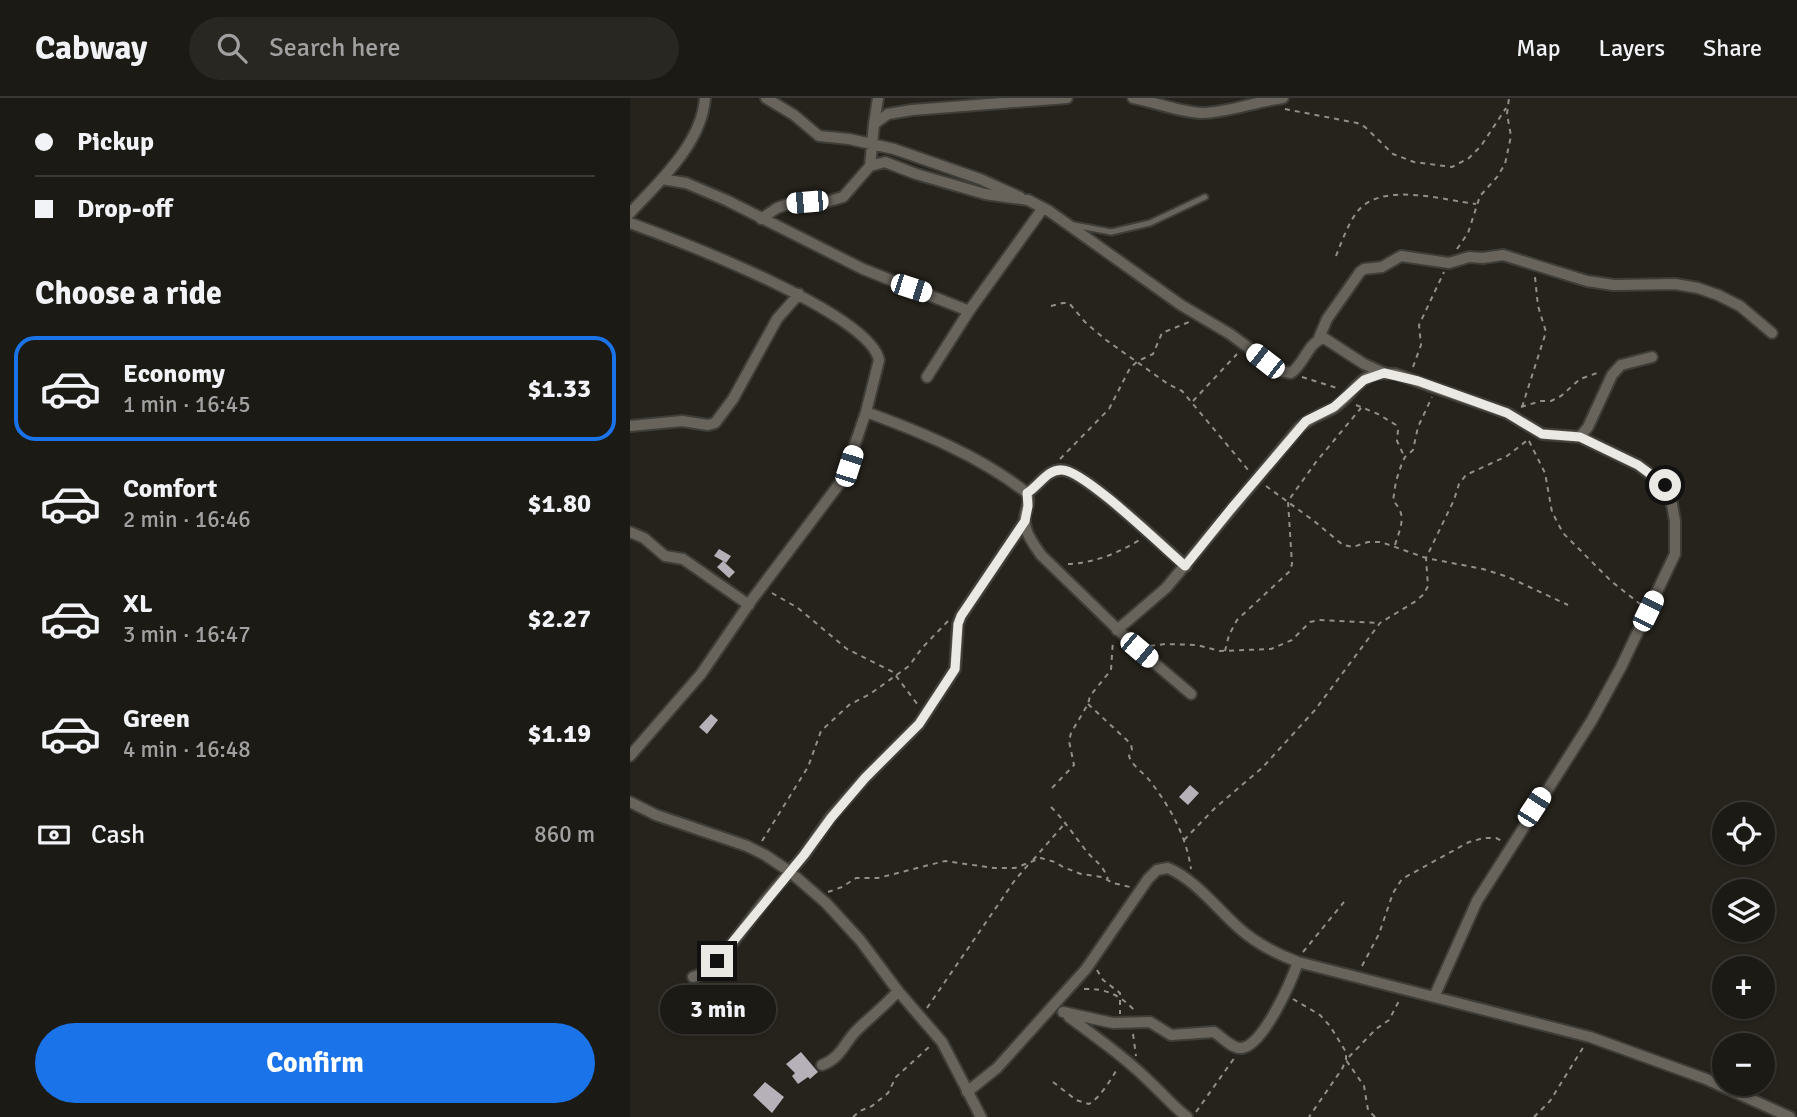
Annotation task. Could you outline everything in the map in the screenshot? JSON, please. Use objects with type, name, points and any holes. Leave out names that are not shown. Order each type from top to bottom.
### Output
[{"type":"street","points":[[630,213],[687,148],[705,98]]},
{"type":"street","points":[[766,98],[794,115],[819,136],[849,139],[919,157],[993,184],[1043,208],[1280,371],[1291,373],[1298,369],[1319,338],[1327,319],[1360,272],[1382,267],[1401,256],[1449,263],[1469,257],[1503,255],[1601,283],[1675,284],[1698,288],[1740,306],[1772,333]]},
{"type":"street","points":[[870,166],[878,98]]},
{"type":"street","points":[[874,124],[888,114],[912,110],[1067,98]]},
{"type":"street","points":[[1133,98],[1206,113],[1285,104]]},
{"type":"street","points":[[761,219],[788,204],[826,202],[843,197],[870,166],[885,162],[985,194],[1022,198]]},
{"type":"street","points":[[662,179],[686,183],[726,200],[863,269],[969,311]]},
{"type":"street","points":[[630,203],[645,197]]},
{"type":"street","points":[[927,377],[969,311],[1043,208]]},
{"type":"street","points":[[630,223],[799,294],[868,341],[878,353],[879,360],[866,412],[843,479],[701,674],[630,756]]},
{"type":"street","points":[[630,426],[682,421],[708,425],[715,423],[733,399],[777,319],[799,294]]},
{"type":"street","points":[[1319,338],[1328,339],[1364,365],[1384,373],[1434,386],[1507,413],[1542,434],[1580,437],[1638,465],[1665,485],[1670,493],[1675,521],[1675,554],[1648,611],[1592,720],[1478,901],[1434,998]]},
{"type":"street","points":[[1580,437],[1588,427],[1612,375],[1621,365],[1652,357]]},
{"type":"street","points":[[1116,629],[1166,589],[1306,421],[1334,407],[1364,380],[1384,373]]},
{"type":"street","points":[[866,412],[956,449],[1027,493]]},
{"type":"street","points":[[1027,493],[1051,472],[1065,470],[1074,473],[1106,497],[1185,566]]},
{"type":"street","points":[[693,977],[711,971],[865,778],[924,715],[955,669],[958,624],[965,610],[1025,521],[1027,493]]},
{"type":"street","points":[[1025,521],[1030,539],[1050,564],[1116,629],[1191,694]]},
{"type":"street","points":[[630,532],[644,538],[665,556],[683,559],[749,605]]},
{"type":"street","points":[[630,802],[656,815],[754,849],[789,871],[817,896],[860,940],[898,992],[935,1033],[950,1054],[981,1117]]},
{"type":"street","points":[[967,1092],[997,1068],[1065,993],[1091,961],[1140,888],[1157,870],[1168,867],[1269,951],[1298,962],[1590,1037],[1706,1079],[1790,1117]]},
{"type":"street","points":[[1063,1012],[1113,1023],[1145,1021],[1171,1035],[1214,1032],[1236,1047],[1242,1048],[1251,1044],[1264,1028],[1288,988],[1298,962]]},
{"type":"street","points":[[822,1065],[841,1054],[856,1031],[898,992]]},
{"type":"street","points":[[1052,1005],[1124,1059],[1170,1104],[1190,1117]]},
{"type":"lane","points":[[1067,224],[1111,232],[1150,223],[1205,197]]},
{"type":"path","points":[[1285,104],[1357,123],[1365,127],[1393,154],[1414,162],[1452,167],[1469,158],[1481,146],[1510,98]]},
{"type":"path","points":[[1411,379],[1421,345],[1419,325],[1449,263],[1468,233],[1480,196],[1505,164],[1511,136],[1508,105]]},
{"type":"path","points":[[1336,256],[1359,209],[1375,198],[1421,194],[1478,204]]},
{"type":"path","points":[[1522,407],[1546,332],[1535,285],[1539,267]]},
{"type":"path","points":[[1051,306],[1069,303],[1085,322],[1106,340],[1168,384],[1182,390],[1256,480],[1288,501],[1343,545],[1353,547],[1368,542],[1381,542],[1426,558],[1483,569],[1568,605]]},
{"type":"path","points":[[1051,472],[1062,455],[1098,423],[1130,368],[1138,361],[1153,355],[1162,333],[1202,318]]},
{"type":"path","points":[[1192,401],[1245,346]]},
{"type":"path","points":[[1507,413],[1541,401],[1551,401],[1580,379],[1604,371]]},
{"type":"path","points":[[1291,373],[1346,395],[1361,408],[1396,425],[1396,440],[1405,457]]},
{"type":"path","points":[[1394,546],[1403,518],[1400,507],[1393,501],[1396,481],[1405,457],[1413,450],[1418,427],[1432,397],[1434,386]]},
{"type":"path","points":[[1225,651],[1237,620],[1290,572],[1292,564],[1288,501],[1361,408]]},
{"type":"path","points":[[1184,839],[1262,768],[1315,710],[1380,623],[1424,594],[1428,586],[1426,558],[1459,484],[1466,475],[1507,456],[1529,439],[1545,472],[1552,512],[1563,533],[1611,581],[1648,611]]},
{"type":"path","points":[[1050,564],[1088,564],[1128,547],[1149,534]]},
{"type":"path","points":[[763,586],[798,608],[847,649],[896,675],[924,715]]},
{"type":"path","points":[[754,849],[766,836],[808,767],[821,731],[849,705],[870,694],[909,666],[952,616],[965,610]]},
{"type":"path","points":[[1139,650],[1165,644],[1197,645],[1208,650],[1225,651],[1271,649],[1292,640],[1310,622],[1319,620],[1380,623]]},
{"type":"path","points":[[1052,788],[1074,765],[1069,741],[1071,733],[1090,696],[1111,670],[1116,629]]},
{"type":"path","points":[[1088,704],[1131,744],[1131,762],[1142,771],[1174,816],[1184,839],[1195,887]]},
{"type":"path","points":[[1051,807],[1066,822],[1086,851],[1100,862],[1108,880]]},
{"type":"path","points":[[921,1017],[1015,880],[1066,822]]},
{"type":"path","points":[[1356,977],[1379,934],[1393,893],[1402,878],[1469,842],[1496,838],[1511,845]]},
{"type":"path","points":[[817,896],[842,887],[856,878],[878,878],[946,861],[1007,868],[1019,867],[1041,858],[1081,874],[1140,888]]},
{"type":"path","points":[[1298,962],[1344,902]]},
{"type":"path","points":[[1091,961],[1103,980],[1116,988],[1121,998],[1120,1015],[1133,1029],[1138,1071]]},
{"type":"path","points":[[1065,993],[1086,988],[1101,989],[1121,998],[1145,1021]]},
{"type":"path","points":[[1288,988],[1293,998],[1320,1015],[1330,1026],[1346,1052],[1346,1060],[1364,1086],[1368,1110],[1375,1117]]},
{"type":"path","points":[[1309,1117],[1346,1060],[1376,1029],[1390,1020],[1405,989]]},
{"type":"path","points":[[853,1117],[888,1093],[896,1077],[928,1050],[935,1033]]},
{"type":"path","points":[[1534,1117],[1550,1101],[1590,1037]]},
{"type":"path","points":[[1190,1117],[1242,1048]]},
{"type":"path","points":[[1053,1082],[1076,1100],[1088,1104],[1105,1087],[1124,1059]]},
{"type":"building","points":[[719,549],[731,556],[726,563],[714,556]]},
{"type":"building","points":[[723,561],[735,572],[729,578],[717,567]]},
{"type":"building","points":[[711,714],[718,720],[707,734],[699,727]]},
{"type":"building","points":[[1190,785],[1199,793],[1188,805],[1179,797]]},
{"type":"building","points":[[801,1052],[818,1072],[798,1084],[792,1076],[795,1073],[786,1064]]},
{"type":"building","points":[[765,1082],[784,1097],[772,1113],[753,1095]]},
{"type":"route","points":[[717,961],[865,778],[919,724],[955,669],[957,632],[961,616],[1025,521],[1027,493],[1051,472],[1065,470],[1074,473],[1106,497],[1185,566],[1306,421],[1334,407],[1364,380],[1384,373],[1396,374],[1463,396],[1507,413],[1542,434],[1580,437],[1606,452],[1638,465],[1665,485]]}]
